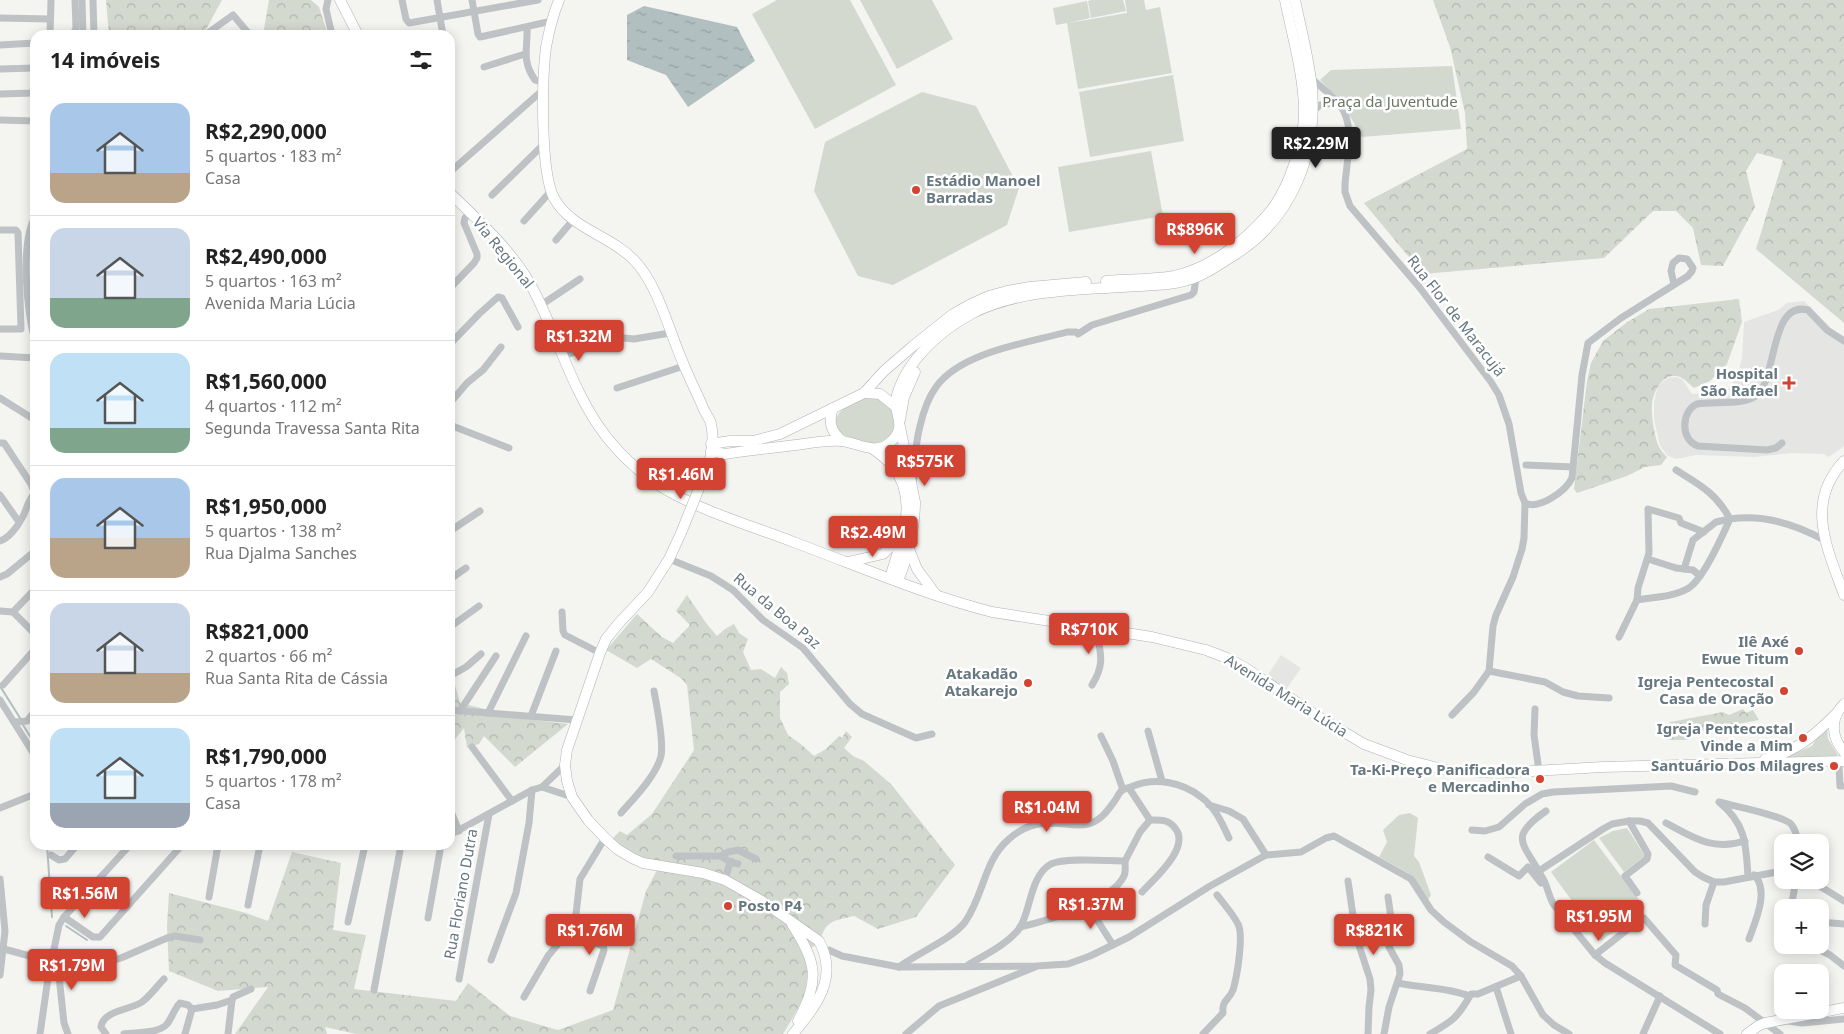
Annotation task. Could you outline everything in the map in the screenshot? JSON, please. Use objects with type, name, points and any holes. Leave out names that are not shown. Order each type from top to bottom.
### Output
[{"type":"main road","points":[[340,0],[355,30]]},
{"type":"main road","points":[[559,0],[546,50],[544,86],[547,176],[551,191],[563,210],[573,220],[616,245],[634,260],[650,281],[684,366],[711,424],[730,441]]},
{"type":"main road","points":[[711,448],[730,441],[753,441],[780,434],[864,392],[906,352],[953,314],[989,296],[1057,284],[1172,276],[1206,264],[1237,244],[1268,214],[1279,198],[1290,175],[1303,126],[1302,86],[1285,0]]},
{"type":"main road","points":[[894,579],[909,548],[916,510],[895,406],[896,396],[914,362],[927,347],[949,328],[971,314],[1011,299],[1080,289],[1169,284],[1194,279],[1245,248],[1272,224],[1282,212],[1295,188],[1306,161],[1312,128],[1312,88],[1295,0]]},
{"type":"main road","name":"Via Regional","points":[[455,198],[495,238],[535,291],[581,395],[593,417],[615,448],[651,480],[692,502]]},
{"type":"main road","points":[[711,448],[725,454],[820,442],[842,441],[873,448],[888,444],[900,424],[904,397],[927,347]]},
{"type":"main road","points":[[864,392],[880,394],[895,406]]},
{"type":"main road","points":[[833,408],[830,426],[832,431],[842,441]]},
{"type":"main road","points":[[711,424],[711,448],[706,471],[670,559],[648,592],[606,639],[600,653],[567,750],[565,764],[567,781],[572,797],[588,820],[617,849],[643,863],[725,880],[744,890],[819,941],[825,952],[826,972],[820,1000],[792,1034]]},
{"type":"main road","points":[[873,448],[894,467],[906,492],[907,509],[894,579]]},
{"type":"main road","points":[[706,471],[725,454]]},
{"type":"main road","points":[[1844,461],[1832,477],[1826,491],[1822,517],[1824,540],[1844,596]]},
{"type":"main road","points":[[1844,470],[1832,492],[1828,522],[1831,542],[1844,578]]},
{"type":"main road","name":"Avenida Maria Lúcia","points":[[692,502],[936,596],[992,612],[1152,637],[1184,644],[1226,658],[1244,667],[1364,744],[1428,766],[1462,772],[1497,773],[1749,762],[1844,761]]},
{"type":"main road","points":[[848,562],[883,554],[902,535]]},
{"type":"main road","points":[[909,548],[917,569],[936,596]]},
{"type":"main road","points":[[1842,706],[1834,720],[1834,733],[1839,746],[1844,752]]},
{"type":"main road","name":"Avenida Maria Lúcia","points":[[1749,762],[1772,757],[1803,744],[1815,735],[1842,706]]},
{"type":"main road","points":[[791,921],[805,944],[813,968],[811,992],[792,1034]]},
{"type":"main road","points":[[1829,1011],[1844,1008]]},
{"type":"main road","points":[[1747,1034],[1758,1026],[1783,1019]]},
{"type":"street","points":[[50,30],[51,0]]},
{"type":"street","points":[[74,30],[76,28],[75,0]]},
{"type":"street","points":[[82,0],[83,30]]},
{"type":"street","points":[[93,0],[94,30]]},
{"type":"street","points":[[328,0],[326,9],[331,30]]},
{"type":"street","points":[[402,0],[406,19],[409,23],[474,12],[510,2],[538,0]]},
{"type":"street","points":[[437,0],[442,30]]},
{"type":"street","points":[[472,0],[478,34],[482,36],[527,28],[552,21]]},
{"type":"street","points":[[212,30],[232,15],[235,15],[244,30]]},
{"type":"street","points":[[0,18],[50,19]]},
{"type":"street","points":[[455,167],[544,86],[532,76],[526,54],[527,28]]},
{"type":"street","points":[[0,44],[30,43]]},
{"type":"street","points":[[484,67],[526,54]]},
{"type":"street","points":[[0,69],[30,68]]},
{"type":"street","points":[[1310,76],[1338,103]]},
{"type":"street","points":[[0,94],[30,93]]},
{"type":"street","points":[[1312,112],[1320,105],[1338,103]]},
{"type":"street","name":"Rua Flor de Maracujá","points":[[1338,103],[1348,123],[1345,192],[1350,206],[1420,288],[1492,382],[1499,395],[1509,424],[1521,493],[1525,503],[1524,538],[1513,577],[1496,614],[1491,642],[1489,671]]},
{"type":"street","points":[[0,120],[30,121]]},
{"type":"street","points":[[492,195],[545,143]]},
{"type":"street","points":[[524,221],[551,191]]},
{"type":"street","points":[[455,283],[477,258],[464,223],[465,218],[470,212]]},
{"type":"street","points":[[556,240],[573,220]]},
{"type":"street","points":[[30,228],[26,252],[30,317]]},
{"type":"street","points":[[0,230],[16,230],[18,233],[21,329],[0,329]]},
{"type":"street","points":[[541,305],[580,279]]},
{"type":"street","points":[[913,488],[919,428],[927,404],[936,387],[947,375],[964,364],[992,352],[1067,332],[1076,332],[1078,334],[1092,325],[1191,295],[1194,292],[1194,279]]},
{"type":"street","points":[[1525,503],[1529,505],[1539,504],[1561,492],[1569,484],[1573,467],[1582,374],[1588,343],[1621,318],[1674,284]]},
{"type":"street","points":[[455,339],[498,297],[502,298],[518,327]]},
{"type":"street","points":[[1782,443],[1776,448],[1766,450],[1732,450],[1698,446],[1687,439],[1685,430],[1687,414],[1692,406],[1697,404],[1743,401],[1756,396],[1764,385],[1781,326],[1791,312],[1797,309],[1808,310],[1827,330],[1844,341]]},
{"type":"street","points":[[624,338],[634,339],[670,333]]},
{"type":"street","points":[[455,397],[483,370],[500,347]]},
{"type":"street","points":[[564,356],[588,348]]},
{"type":"street","points":[[0,356],[30,358]]},
{"type":"street","points":[[617,388],[684,366]]},
{"type":"street","points":[[0,398],[30,417]]},
{"type":"street","points":[[455,427],[509,448]]},
{"type":"street","points":[[0,443],[4,443],[30,482]]},
{"type":"street","points":[[1526,466],[1573,467]]},
{"type":"street","points":[[1676,470],[1713,494],[1730,519]]},
{"type":"street","points":[[0,494],[19,522]]},
{"type":"street","points":[[0,541],[8,536],[19,522],[30,499]]},
{"type":"street","points":[[1618,637],[1637,597],[1648,559],[1650,546],[1648,509],[1679,518],[1681,523],[1704,532]]},
{"type":"street","points":[[455,528],[480,511]]},
{"type":"street","points":[[1684,569],[1693,540],[1716,522],[1730,519],[1752,517],[1778,521],[1808,531],[1824,540]]},
{"type":"street","points":[[1637,597],[1677,593],[1690,587],[1700,576],[1730,519]]},
{"type":"street","points":[[0,577],[7,574],[30,555]]},
{"type":"street","name":"Rua da Boa Paz","points":[[670,559],[711,576],[733,590],[763,620],[803,648],[850,704],[862,714],[916,738],[932,734]]},
{"type":"street","points":[[1648,559],[1676,568],[1693,570],[1700,576]]},
{"type":"street","points":[[455,576],[466,568]]},
{"type":"street","points":[[13,612],[30,594]]},
{"type":"street","points":[[455,623],[479,606]]},
{"type":"street","points":[[0,611],[13,612],[30,629]]},
{"type":"street","points":[[562,612],[565,635],[600,653]]},
{"type":"street","points":[[1092,685],[1101,666],[1096,628]]},
{"type":"street","points":[[488,714],[526,636]]},
{"type":"street","points":[[531,716],[556,651]]},
{"type":"street","points":[[455,673],[466,667],[481,654]]},
{"type":"street","points":[[3,685],[30,655]]},
{"type":"street","points":[[460,711],[496,656]]},
{"type":"street","points":[[1452,715],[1474,692],[1489,671],[1544,682],[1563,692],[1578,696],[1609,698]]},
{"type":"street","points":[[621,813],[645,784],[660,758],[659,722],[654,691]]},
{"type":"street","points":[[0,700],[30,748]]},
{"type":"street","points":[[1535,709],[1534,735],[1539,771]]},
{"type":"street","points":[[455,710],[576,720]]},
{"type":"street","points":[[14,722],[27,721],[30,717]]},
{"type":"street","points":[[1148,731],[1162,781]]},
{"type":"street","points":[[1101,736],[1126,789],[1150,820]]},
{"type":"street","points":[[472,747],[512,801]]},
{"type":"street","points":[[1833,762],[1838,766],[1842,786]]},
{"type":"street","points":[[455,833],[532,790],[542,787],[565,764]]},
{"type":"street","points":[[899,967],[913,956],[950,935],[963,923],[976,901],[996,851],[1024,828],[1038,823],[1079,826],[1096,821],[1126,789],[1147,782],[1162,781],[1201,796],[1218,816],[1229,838]]},
{"type":"street","points":[[1472,830],[1485,831],[1499,827],[1525,804],[1542,794],[1553,792],[1671,786],[1695,792]]},
{"type":"street","points":[[542,787],[572,797]]},
{"type":"street","points":[[491,960],[516,893],[529,822],[532,790]]},
{"type":"street","points":[[0,808],[30,796]]},
{"type":"street","points":[[1749,939],[1761,895],[1760,884],[1751,876],[1746,841],[1741,827],[1735,817],[1719,802],[1756,811],[1788,822],[1795,834]]},
{"type":"street","points":[[1209,805],[1229,811],[1242,819],[1266,855]]},
{"type":"street","points":[[1546,811],[1528,824],[1523,834],[1523,843],[1546,883],[1548,896]]},
{"type":"street","name":"Rua Floriano Dutra","points":[[459,979],[489,814]]},
{"type":"street","points":[[1020,927],[1050,919],[1087,904],[1114,888],[1124,876],[1125,861],[1140,832],[1150,820]]},
{"type":"street","points":[[1142,892],[1177,850],[1180,838],[1178,831],[1170,822],[1150,820]]},
{"type":"street","points":[[455,821],[459,831]]},
{"type":"street","points":[[1629,821],[1648,854],[1647,858],[1626,875],[1637,893]]},
{"type":"street","points":[[1539,871],[1595,833],[1612,824],[1640,821],[1648,823],[1695,872],[1714,882],[1724,882],[1774,872]]},
{"type":"street","points":[[1666,823],[1703,842],[1726,845],[1746,841]]},
{"type":"street","points":[[825,952],[829,950],[842,956],[899,967],[1068,964],[1113,945],[1143,929],[1210,886],[1266,855],[1301,852],[1329,837],[1338,837],[1411,879],[1431,910],[1444,922],[1471,942],[1512,966],[1521,976],[1544,1015],[1554,1025],[1569,1034]]},
{"type":"street","points":[[524,997],[548,956],[568,932],[576,914],[580,879],[605,838]]},
{"type":"street","points":[[51,855],[59,860],[65,859],[73,850]]},
{"type":"street","points":[[40,1034],[59,925],[64,917],[125,850]]},
{"type":"street","points":[[64,917],[93,937],[100,938],[178,850]]},
{"type":"street","points":[[209,897],[217,850]]},
{"type":"street","points":[[248,905],[259,850]]},
{"type":"street","points":[[348,922],[364,850]]},
{"type":"street","points":[[374,990],[400,850]]},
{"type":"street","points":[[428,918],[440,850]]},
{"type":"street","points":[[676,856],[721,856],[738,850],[756,859]]},
{"type":"street","points":[[721,856],[730,862],[738,864]]},
{"type":"street","points":[[1488,857],[1519,876],[1528,866],[1540,881],[1548,896],[1596,955],[1612,967],[1720,1034]]},
{"type":"street","points":[[967,966],[1011,938],[1020,927],[1034,886],[1045,869],[1052,864],[1066,861],[1125,861]]},
{"type":"street","points":[[725,880],[730,862]]},
{"type":"street","points":[[0,879],[5,931],[0,975]]},
{"type":"street","points":[[1348,881],[1356,936],[1368,968],[1371,985],[1368,1034]]},
{"type":"street","points":[[1705,924],[1706,905],[1714,882]]},
{"type":"street","points":[[1825,889],[1844,901]]},
{"type":"street","points":[[1203,1034],[1223,1013],[1222,1005],[1233,990],[1240,958],[1241,937],[1239,925],[1217,895]]},
{"type":"street","points":[[1384,1034],[1389,1007],[1398,983],[1400,970],[1391,952],[1389,942],[1391,918],[1388,897]]},
{"type":"street","points":[[1087,904],[1113,945]]},
{"type":"street","points":[[1596,955],[1643,918],[1676,955],[1674,965],[1717,990],[1718,994],[1745,1008],[1780,1034]]},
{"type":"street","points":[[1829,923],[1844,924]]},
{"type":"street","points":[[568,932],[603,946],[590,991]]},
{"type":"street","points":[[59,976],[121,958],[175,936],[200,940]]},
{"type":"street","points":[[4,948],[51,964],[58,972],[64,1023],[68,1034]]},
{"type":"street","points":[[1828,954],[1844,966]]},
{"type":"street","points":[[906,1034],[938,1006],[1036,966]]},
{"type":"street","points":[[1398,983],[1455,991],[1469,996],[1521,976]]},
{"type":"street","points":[[106,1034],[101,1030],[101,1023],[108,1016],[141,1003],[164,979]]},
{"type":"street","points":[[1496,987],[1511,1034]]},
{"type":"street","points":[[192,1009],[208,1007],[232,1000],[233,997],[251,989]]},
{"type":"street","points":[[1430,1034],[1457,1016],[1467,1003],[1469,996]]},
{"type":"street","points":[[1643,1034],[1660,996]]},
{"type":"street","points":[[228,1034],[232,1000]]},
{"type":"street","points":[[124,1034],[149,1032],[163,1028],[180,1003],[188,1005],[192,1009]]},
{"type":"street","points":[[185,1034],[192,1009]]},
{"type":"street","points":[[1783,1019],[1802,1023],[1844,1019]]},
{"type":"street","points":[[1553,1034],[1554,1025]]},
{"type":"shaded area","name":"Hospital São Rafael","points":[[1804,301],[1833,330],[1844,337],[1844,446],[1829,457],[1824,454],[1791,453],[1755,457],[1696,455],[1676,459],[1668,456],[1660,446],[1654,419],[1654,402],[1658,386],[1668,378],[1676,377],[1682,379],[1692,394],[1727,390],[1736,379],[1742,359],[1744,322],[1778,310],[1787,303]]},
{"type":"shaded area","points":[[1281,655],[1301,668],[1285,691],[1266,678]]},
{"type":"green space","points":[[106,0],[222,0],[206,30],[109,30]]},
{"type":"green space","points":[[269,0],[311,0],[319,7],[326,30],[264,30]]},
{"type":"green space","points":[[777,0],[850,0],[896,85],[815,129],[752,14]]},
{"type":"green space","points":[[860,0],[932,0],[953,39],[897,69]]},
{"type":"green space","points":[[1123,0],[1126,11],[1091,18],[1088,1]]},
{"type":"green space","points":[[1125,0],[1144,0],[1146,10],[1160,7],[1172,73],[1078,89],[1067,23],[1056,25],[1053,8],[1087,1],[1090,18],[1068,23],[1127,13]]},
{"type":"green space","points":[[1433,0],[1844,0],[1844,323],[1756,249],[1783,160],[1757,153],[1746,171],[1755,207],[1723,266],[1701,265],[1693,228],[1676,211],[1653,211],[1604,258],[1423,274],[1364,203],[1467,149],[1465,113],[1450,47]]},
{"type":"green space","name":"Praça da Juventude","points":[[1452,66],[1461,129],[1362,137],[1343,104],[1320,80],[1331,70]]},
{"type":"green space","points":[[1173,75],[1184,141],[1090,157],[1079,92]]},
{"type":"green space","name":"Estádio Manoel Barradas","points":[[922,92],[976,106],[1019,188],[1007,225],[893,285],[858,276],[814,191],[825,142]]},
{"type":"green space","points":[[1151,151],[1163,216],[1069,232],[1058,167]]},
{"type":"green space","points":[[1739,299],[1742,322],[1727,364],[1710,381],[1694,388],[1682,378],[1671,376],[1662,382],[1655,392],[1652,403],[1654,430],[1659,447],[1667,457],[1661,465],[1645,467],[1627,476],[1577,493],[1574,489],[1587,381],[1591,363],[1603,341],[1626,323],[1649,309]]},
{"type":"green space","points":[[870,397],[883,400],[893,414],[894,425],[891,436],[880,444],[864,444],[855,441],[840,432],[836,423],[838,414],[848,405]]},
{"type":"green space","points":[[687,595],[717,636],[734,624],[739,633],[748,639],[743,652],[751,670],[761,669],[775,678],[781,667],[787,673],[789,684],[780,692],[780,718],[788,735],[814,756],[826,749],[839,736],[842,738],[846,731],[852,737],[844,748],[853,756],[864,761],[891,784],[955,865],[916,917],[878,929],[854,916],[828,925],[820,942],[805,952],[807,976],[804,995],[783,1034],[356,1034],[325,1027],[327,1034],[235,1034],[268,987],[218,991],[169,971],[167,926],[169,893],[246,913],[268,921],[292,852],[341,863],[333,930],[366,935],[354,989],[456,1001],[468,983],[510,1016],[558,1030],[613,1010],[646,891],[657,870],[612,839],[620,831],[627,835],[652,814],[694,750],[687,685],[682,679],[651,659],[637,668],[606,650],[637,614],[662,637],[673,643],[690,625],[676,611]]},
{"type":"green space","points":[[455,685],[460,703],[526,719],[568,724],[515,767],[484,736],[479,744],[467,748],[464,728],[455,739]]},
{"type":"green space","points":[[1743,709],[1746,713],[1753,710],[1759,720],[1692,733],[1688,740],[1667,740],[1662,731],[1670,722],[1723,712],[1729,715]]},
{"type":"green space","points":[[1827,729],[1828,739],[1838,755],[1827,759],[1781,759],[1812,746],[1818,736]]},
{"type":"green space","points":[[1410,813],[1418,818],[1414,856],[1419,862],[1431,895],[1428,900],[1408,873],[1379,857],[1387,842],[1383,830],[1399,815]]},
{"type":"green space","points":[[1627,828],[1645,856],[1624,872],[1599,838],[1613,831]]},
{"type":"green space","points":[[1594,840],[1645,908],[1601,941],[1551,872]]},
{"type":"water","points":[[644,6],[737,27],[755,61],[688,107],[666,75],[627,60],[627,15]]},
{"type":"waterway","points":[[0,686],[20,718]]},
{"type":"waterway","points":[[23,725],[30,736]]},
{"type":"waterway","points":[[47,850],[52,917]]},
{"type":"waterway","points":[[66,926],[87,940]]},
{"type":"place","name":"Estádio Manoel Barradas","points":[[916,190]]},
{"type":"place","name":"Hospital São Rafael","points":[[1789,383]]},
{"type":"place","name":"Ilê Axé Ewue Titum","points":[[1799,651]]},
{"type":"place","name":"Atakadão Atakarejo","points":[[1028,683]]},
{"type":"place","name":"Igreja Pentecostal Casa de Oração","points":[[1784,691]]},
{"type":"place","name":"Igreja Pentecostal Vinde a Mim","points":[[1803,738]]},
{"type":"place","name":"Santuário Dos Milagres","points":[[1834,766]]},
{"type":"place","name":"Ta-Ki-Preço Panificadora e Mercadinho","points":[[1540,779]]},
{"type":"place","name":"Posto P4","points":[[728,906]]}]
